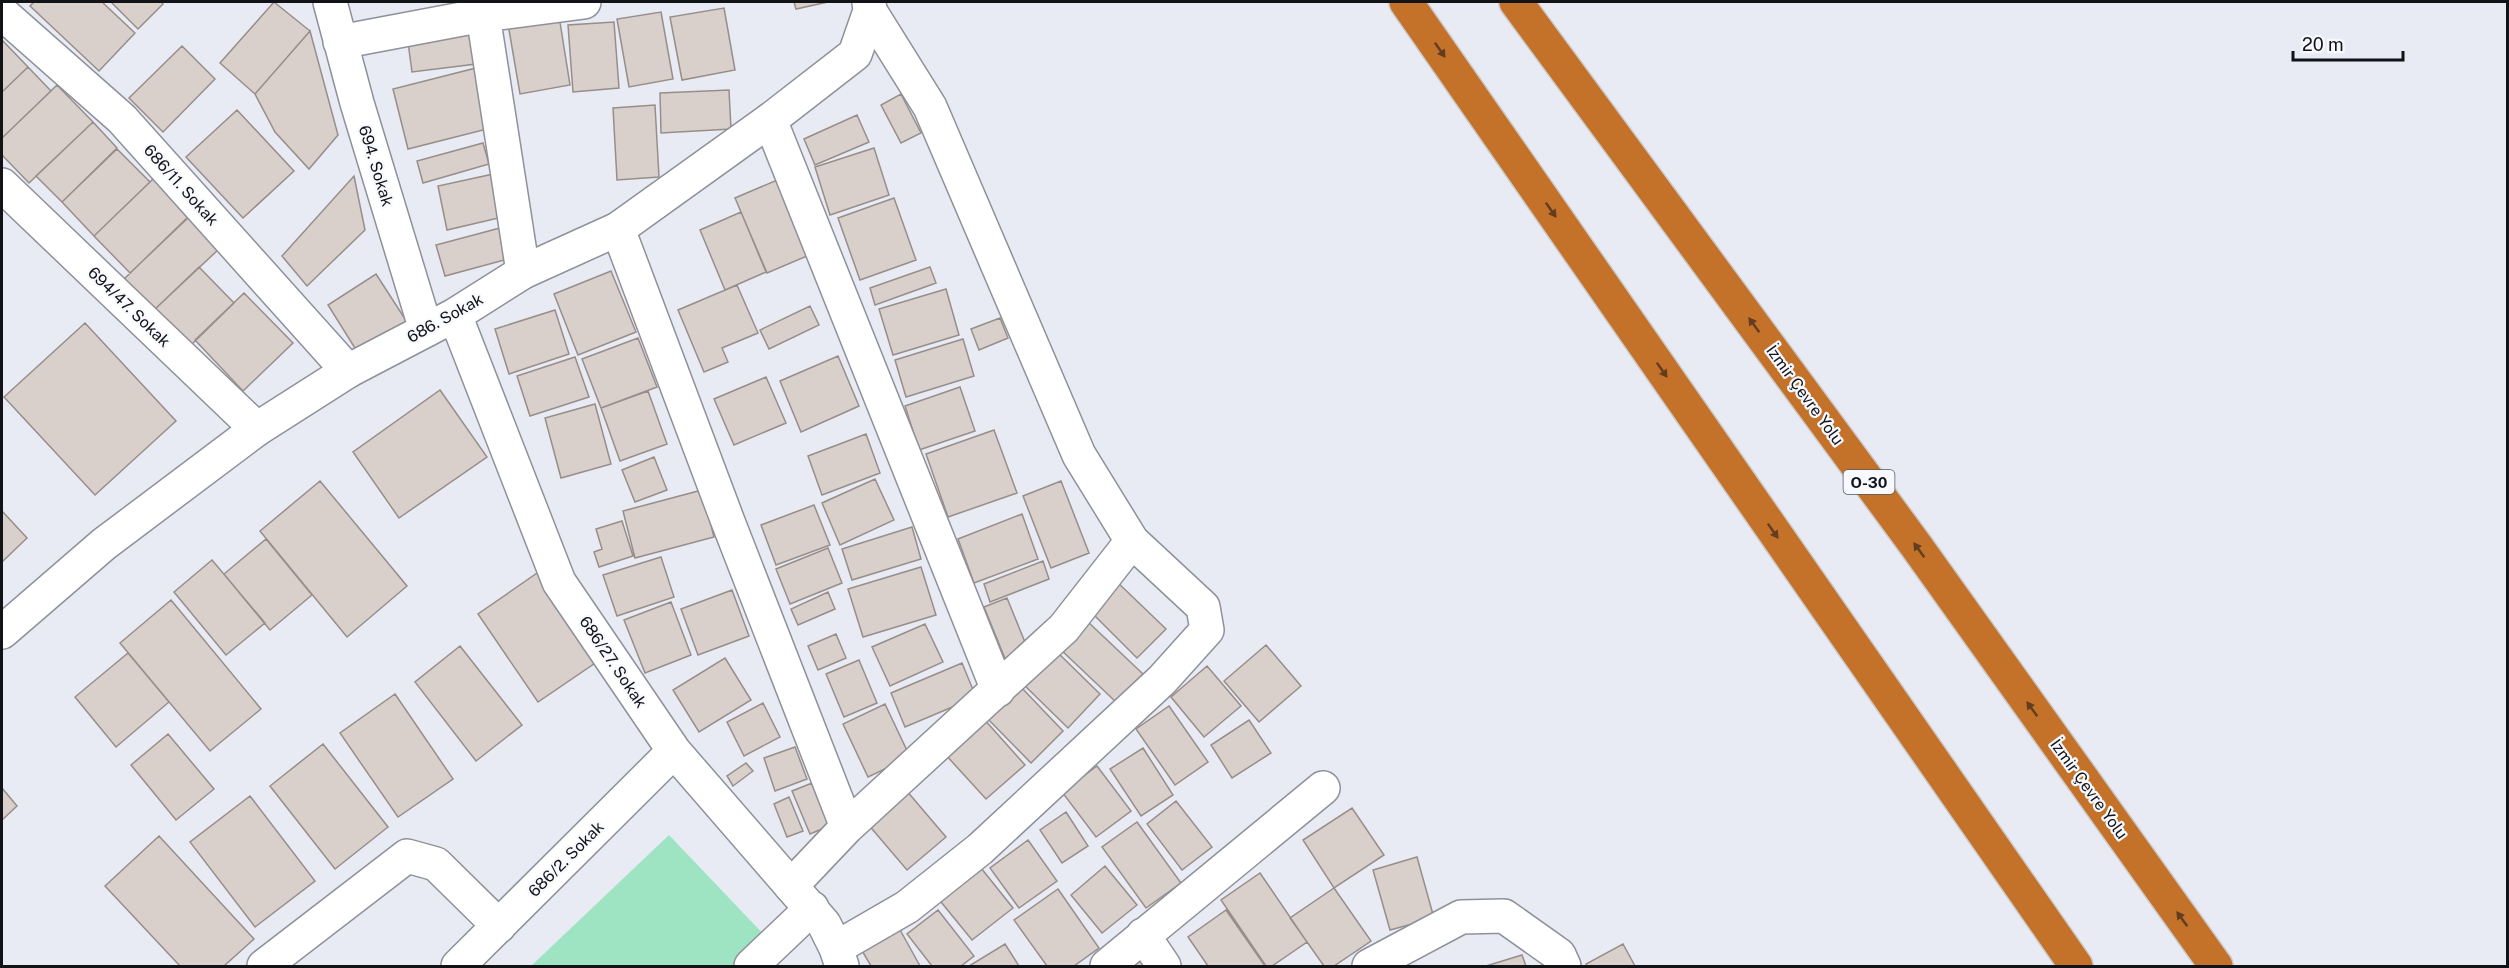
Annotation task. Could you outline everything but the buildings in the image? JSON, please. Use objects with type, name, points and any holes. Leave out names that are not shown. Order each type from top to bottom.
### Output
[{"type":"highway","points":[[1407,2],[2076,966]]},
{"type":"highway","name":"İzmir Çevre Yolu","points":[[1516,2],[1917,547],[2216,966]]},
{"type":"street","name":"694. Sokak","points":[[330,2],[426,330]]},
{"type":"street","points":[[340,42],[483,15],[584,2]]},
{"type":"street","points":[[839,957],[980,849],[1162,680],[1208,630],[1203,607],[1132,541],[1079,455],[930,106],[869,6]]},
{"type":"street","name":"686. Sokak","points":[[2,632],[104,544],[257,429],[348,371],[455,315],[523,272],[618,229],[770,120],[855,54],[869,6]]},
{"type":"street","name":"686/11. Sokak","points":[[2,13],[122,119],[348,371]]},
{"type":"street","points":[[483,15],[523,272]]},
{"type":"street","points":[[770,120],[998,690]]},
{"type":"street","name":"694/47. Sokak","points":[[2,185],[257,429]]},
{"type":"street","points":[[618,229],[731,530],[847,828]]},
{"type":"street","name":"686/27. Sokak","points":[[455,315],[559,582],[674,751],[824,924],[839,957]]},
{"type":"street","points":[[751,966],[847,828],[1064,628],[1132,541]]},
{"type":"street","name":"686/2. Sokak","points":[[458,966],[674,751]]},
{"type":"street","points":[[1107,966],[1323,788]]},
{"type":"street","points":[[264,966],[407,856],[436,864],[499,926]]},
{"type":"street","points":[[1369,966],[1461,917],[1504,916],[1558,955],[1564,966]]},
{"type":"street","points":[[1143,935],[1164,966]]},
{"type":"green space","points":[[669,835],[768,939],[740,966],[531,966]]}]
